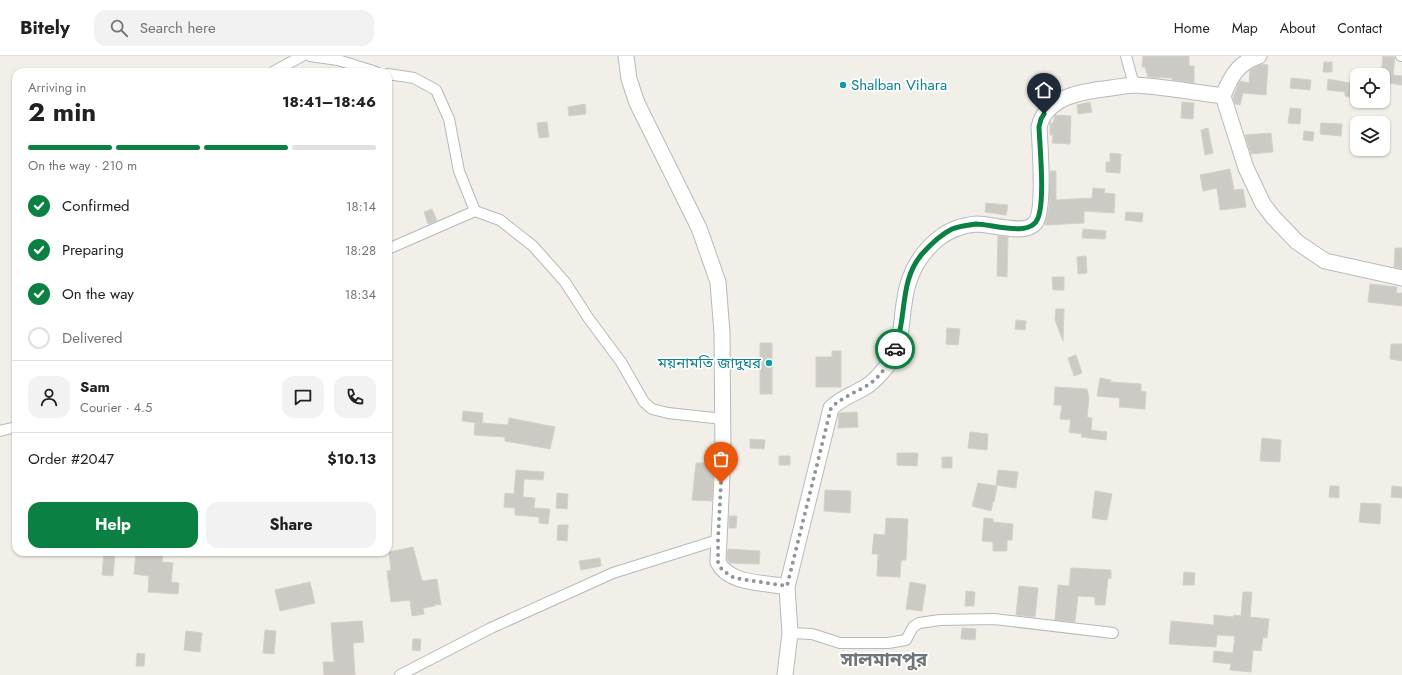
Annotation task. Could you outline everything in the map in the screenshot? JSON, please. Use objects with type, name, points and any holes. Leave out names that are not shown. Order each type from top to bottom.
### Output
[{"type":"main road","points":[[626,56],[629,79],[638,103],[699,228],[718,282],[722,333],[723,419],[723,455],[718,562],[722,570],[728,575],[746,580],[787,586]]},
{"type":"main road","points":[[1259,56],[1246,60],[1235,73],[1223,96],[1246,168],[1262,204],[1297,242],[1325,261],[1402,278]]},
{"type":"main road","points":[[785,675],[790,633],[787,586],[831,408],[839,400],[868,385],[892,359],[901,334],[904,302],[910,273],[921,254],[938,239],[953,229],[977,224],[1017,229],[1031,227],[1039,218],[1041,189],[1039,127],[1041,119],[1052,106],[1066,97],[1094,90],[1134,85],[1223,96]]},
{"type":"street","points":[[280,68],[302,56]]},
{"type":"street","points":[[310,56],[338,60],[363,68]]},
{"type":"street","points":[[1126,56],[1134,85]]},
{"type":"street","points":[[392,75],[414,78],[436,90],[449,119],[459,171],[475,211]]},
{"type":"street","points":[[392,247],[475,211],[500,220],[533,246],[565,282],[589,319],[621,362],[644,402],[652,409],[668,413],[723,419]]},
{"type":"street","points":[[0,431],[12,428]]},
{"type":"street","points":[[400,675],[491,628],[614,573],[718,540]]},
{"type":"street","points":[[790,633],[812,634],[840,643],[888,643],[906,640],[913,627],[920,623],[940,620],[994,619],[1113,633]]},
{"type":"building","points":[[1143,56],[1189,56],[1189,66],[1194,66],[1194,83],[1172,80],[1172,78],[1148,77],[1145,67],[1142,67]]},
{"type":"building","points":[[1383,56],[1395,57],[1393,75],[1402,76],[1402,85],[1390,83],[1390,68],[1382,68]]},
{"type":"building","points":[[1324,62],[1332,62],[1332,72],[1323,72]]},
{"type":"building","points":[[1262,64],[1268,65],[1266,95],[1243,93],[1240,105],[1235,104],[1233,97],[1240,81],[1249,83],[1250,70]]},
{"type":"building","points":[[1291,78],[1311,80],[1310,90],[1290,88]]},
{"type":"building","points":[[1328,79],[1350,83],[1350,97],[1345,96],[1345,92],[1327,90]]},
{"type":"building","points":[[1090,102],[1092,112],[1078,114],[1077,105]]},
{"type":"building","points":[[1182,102],[1194,103],[1193,119],[1181,118]]},
{"type":"building","points":[[585,104],[586,114],[569,116],[568,107]]},
{"type":"building","points":[[1290,108],[1301,109],[1300,124],[1288,123]]},
{"type":"building","points":[[1055,115],[1071,116],[1070,144],[1052,143],[1053,135],[1050,135],[1050,123],[1053,123]]},
{"type":"building","points":[[547,122],[549,137],[539,138],[537,123]]},
{"type":"building","points":[[1321,123],[1342,124],[1341,136],[1320,134]]},
{"type":"building","points":[[1208,128],[1213,153],[1205,155],[1201,130]]},
{"type":"building","points":[[1304,131],[1314,132],[1313,141],[1303,140]]},
{"type":"building","points":[[1271,133],[1273,152],[1251,154],[1245,135]]},
{"type":"building","points":[[1110,153],[1121,154],[1120,173],[1106,172],[1106,162],[1110,162]]},
{"type":"building","points":[[1230,169],[1234,190],[1243,189],[1246,207],[1220,210],[1217,188],[1203,191],[1200,175]]},
{"type":"building","points":[[1050,171],[1056,171],[1056,200],[1092,198],[1093,188],[1105,189],[1104,193],[1115,194],[1114,213],[1084,211],[1084,223],[1045,225],[1049,207]]},
{"type":"building","points":[[986,203],[1008,205],[1006,215],[985,212]]},
{"type":"building","points":[[432,209],[437,221],[428,224],[424,212]]},
{"type":"building","points":[[1126,212],[1143,213],[1142,222],[1125,220]]},
{"type":"building","points":[[1083,229],[1106,231],[1105,239],[1082,238]]},
{"type":"building","points":[[998,236],[1008,237],[1007,277],[997,276]]},
{"type":"building","points":[[1395,248],[1402,248],[1402,269],[1394,267]]},
{"type":"building","points":[[1086,256],[1087,273],[1078,274],[1077,257]]},
{"type":"building","points":[[1052,277],[1064,277],[1064,290],[1053,290]]},
{"type":"building","points":[[1370,284],[1397,287],[1396,293],[1402,293],[1402,306],[1368,302]]},
{"type":"building","points":[[1056,309],[1064,309],[1063,341],[1055,320]]},
{"type":"building","points":[[1016,320],[1026,321],[1025,330],[1015,329]]},
{"type":"building","points":[[947,328],[960,329],[958,345],[946,344]]},
{"type":"building","points":[[760,343],[772,343],[772,394],[760,394],[760,366],[753,366],[753,358],[760,358]]},
{"type":"building","points":[[1391,344],[1402,344],[1402,361],[1390,359]]},
{"type":"building","points":[[832,351],[841,351],[841,387],[816,387],[816,357],[832,357]]},
{"type":"building","points":[[1076,355],[1082,373],[1074,376],[1068,358]]},
{"type":"building","points":[[1100,378],[1111,380],[1110,382],[1141,384],[1141,391],[1146,392],[1145,409],[1119,407],[1120,398],[1097,396]]},
{"type":"building","points":[[1055,387],[1087,389],[1089,398],[1087,417],[1092,418],[1091,430],[1107,432],[1106,440],[1081,437],[1082,434],[1069,432],[1071,420],[1060,419],[1062,405],[1054,405]]},
{"type":"building","points":[[463,411],[483,413],[482,423],[508,425],[509,418],[555,427],[550,449],[505,441],[505,437],[474,435],[475,423],[478,423],[462,421]]},
{"type":"building","points":[[857,412],[858,427],[838,428],[839,413]]},
{"type":"building","points":[[970,432],[988,434],[987,450],[968,448]]},
{"type":"building","points":[[1262,438],[1281,440],[1280,462],[1260,461]]},
{"type":"building","points":[[750,439],[765,440],[764,449],[750,448]]},
{"type":"building","points":[[897,453],[918,453],[917,466],[897,465]]},
{"type":"building","points":[[779,456],[790,456],[790,465],[779,465]]},
{"type":"building","points":[[942,457],[952,457],[952,468],[942,468]]},
{"type":"building","points":[[696,463],[714,463],[712,501],[692,500]]},
{"type":"building","points":[[516,470],[544,472],[543,480],[524,479],[523,497],[535,498],[534,508],[550,509],[548,524],[539,523],[539,517],[515,515],[515,508],[504,507],[505,493],[514,494]]},
{"type":"building","points":[[998,470],[1018,472],[1016,488],[996,485]]},
{"type":"building","points":[[978,483],[997,486],[991,511],[972,506]]},
{"type":"building","points":[[1330,486],[1339,486],[1339,498],[1329,497]]},
{"type":"building","points":[[1392,486],[1402,487],[1402,498],[1391,497]]},
{"type":"building","points":[[825,490],[851,491],[850,513],[824,511]]},
{"type":"building","points":[[1095,491],[1112,494],[1107,520],[1092,518]]},
{"type":"building","points":[[557,493],[568,494],[567,509],[556,508]]},
{"type":"building","points":[[1361,503],[1381,504],[1380,524],[1359,522]]},
{"type":"building","points":[[729,516],[737,516],[736,528],[729,528]]},
{"type":"building","points":[[886,518],[908,519],[906,560],[901,560],[900,577],[877,576],[878,554],[872,554],[874,534],[885,535]]},
{"type":"building","points":[[984,518],[993,519],[993,522],[1013,524],[1012,540],[1007,540],[1007,551],[993,551],[993,542],[982,541]]},
{"type":"building","points":[[558,525],[568,525],[567,541],[557,540]]},
{"type":"building","points":[[413,547],[422,581],[437,579],[441,605],[435,604],[435,606],[423,608],[424,614],[412,616],[410,600],[391,602],[387,571],[391,570],[389,556],[392,556],[392,551]]},
{"type":"building","points":[[728,549],[760,551],[759,564],[730,563],[727,559]]},
{"type":"building","points":[[104,556],[115,556],[113,576],[102,575]]},
{"type":"building","points":[[136,556],[163,556],[162,562],[173,563],[171,582],[179,583],[178,594],[148,592],[149,576],[134,574]]},
{"type":"building","points":[[600,558],[601,566],[581,570],[579,561]]},
{"type":"building","points":[[1071,568],[1111,570],[1111,579],[1108,578],[1105,605],[1095,605],[1095,597],[1078,596],[1075,622],[1055,620],[1058,585],[1069,586]]},
{"type":"building","points":[[1184,572],[1195,573],[1194,585],[1183,585]]},
{"type":"building","points":[[310,582],[315,603],[280,611],[275,590]]},
{"type":"building","points":[[910,582],[926,585],[922,611],[906,609]]},
{"type":"building","points":[[1019,586],[1038,588],[1035,617],[1016,615]]},
{"type":"building","points":[[966,591],[975,592],[974,606],[965,606]]},
{"type":"building","points":[[1243,592],[1252,592],[1250,617],[1269,619],[1267,638],[1263,637],[1261,651],[1253,650],[1251,672],[1230,670],[1231,664],[1213,662],[1214,651],[1233,653],[1235,636],[1217,635],[1216,647],[1169,644],[1171,621],[1214,625],[1214,615],[1233,617],[1234,615],[1241,616]]},
{"type":"building","points":[[362,621],[364,642],[353,643],[355,675],[324,675],[323,662],[334,662],[331,623]]},
{"type":"building","points":[[962,628],[976,629],[975,640],[961,639]]},
{"type":"building","points":[[265,630],[276,631],[274,654],[263,653]]},
{"type":"building","points":[[186,631],[202,633],[200,652],[184,650]]},
{"type":"building","points":[[413,639],[421,639],[420,651],[412,650]]},
{"type":"building","points":[[137,653],[145,654],[144,666],[136,666]]},
{"type":"way so far","points":[[721,483],[718,562],[722,570],[734,578],[787,586],[831,408],[839,400],[868,385],[892,359],[895,349]]},
{"type":"place","name":"Shalban Vihara","points":[[843,85]]},
{"type":"place","name":"ময়নামতি জাদুঘর","points":[[769,363]]},
{"type":"district","name":"সালমানপুর","points":[[884,659]]},
{"type":"route","points":[[895,349],[901,334],[904,302],[910,273],[921,254],[938,239],[953,229],[964,226],[977,224],[1017,229],[1031,227],[1036,223],[1039,218],[1041,189],[1039,127],[1044,114]]}]
